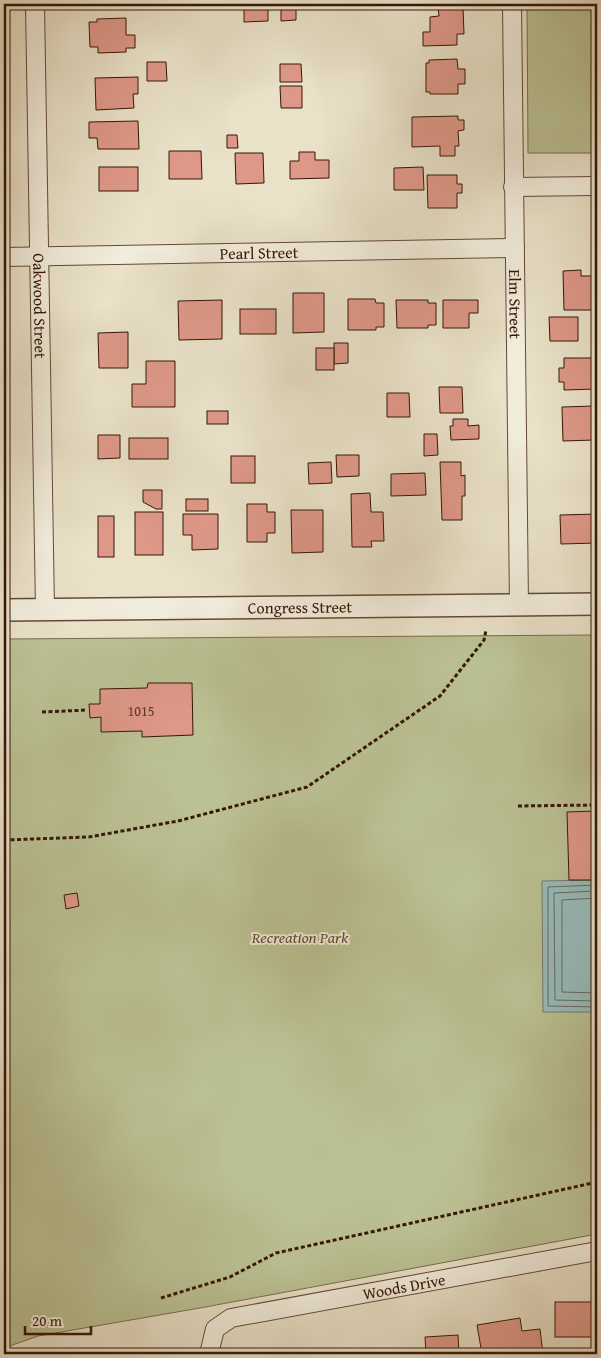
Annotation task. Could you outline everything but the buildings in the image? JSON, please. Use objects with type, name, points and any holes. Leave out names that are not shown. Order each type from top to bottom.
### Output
[{"type":"street","name":"Oakwood Street","points":[[36,4],[45,610]]},
{"type":"street","name":"Elm Street","points":[[512,4],[519,604]]},
{"type":"street","points":[[513,187],[597,186]]},
{"type":"street","name":"Pearl Street","points":[[4,257],[515,248]]},
{"type":"street","name":"Congress Street","points":[[4,610],[597,604]]},
{"type":"street","name":"Woods Drive","points":[[209,1354],[215,1329],[231,1318],[597,1251]]},
{"type":"path","points":[[4,840],[89,837],[178,822],[307,787],[440,696],[484,640],[486,630]]},
{"type":"path","points":[[42,712],[87,710]]},
{"type":"path","points":[[518,806],[597,805]]},
{"type":"path","points":[[161,1298],[230,1277],[276,1253],[597,1182]]},
{"type":"green space","points":[[527,4],[597,4],[597,153],[528,153]]},
{"type":"green space","name":"Recreation Park","points":[[597,635],[597,1234],[200,1308],[38,1336],[4,1348],[4,639]]},
{"type":"water","points":[[597,880],[597,1012],[543,1012],[542,881]]}]
